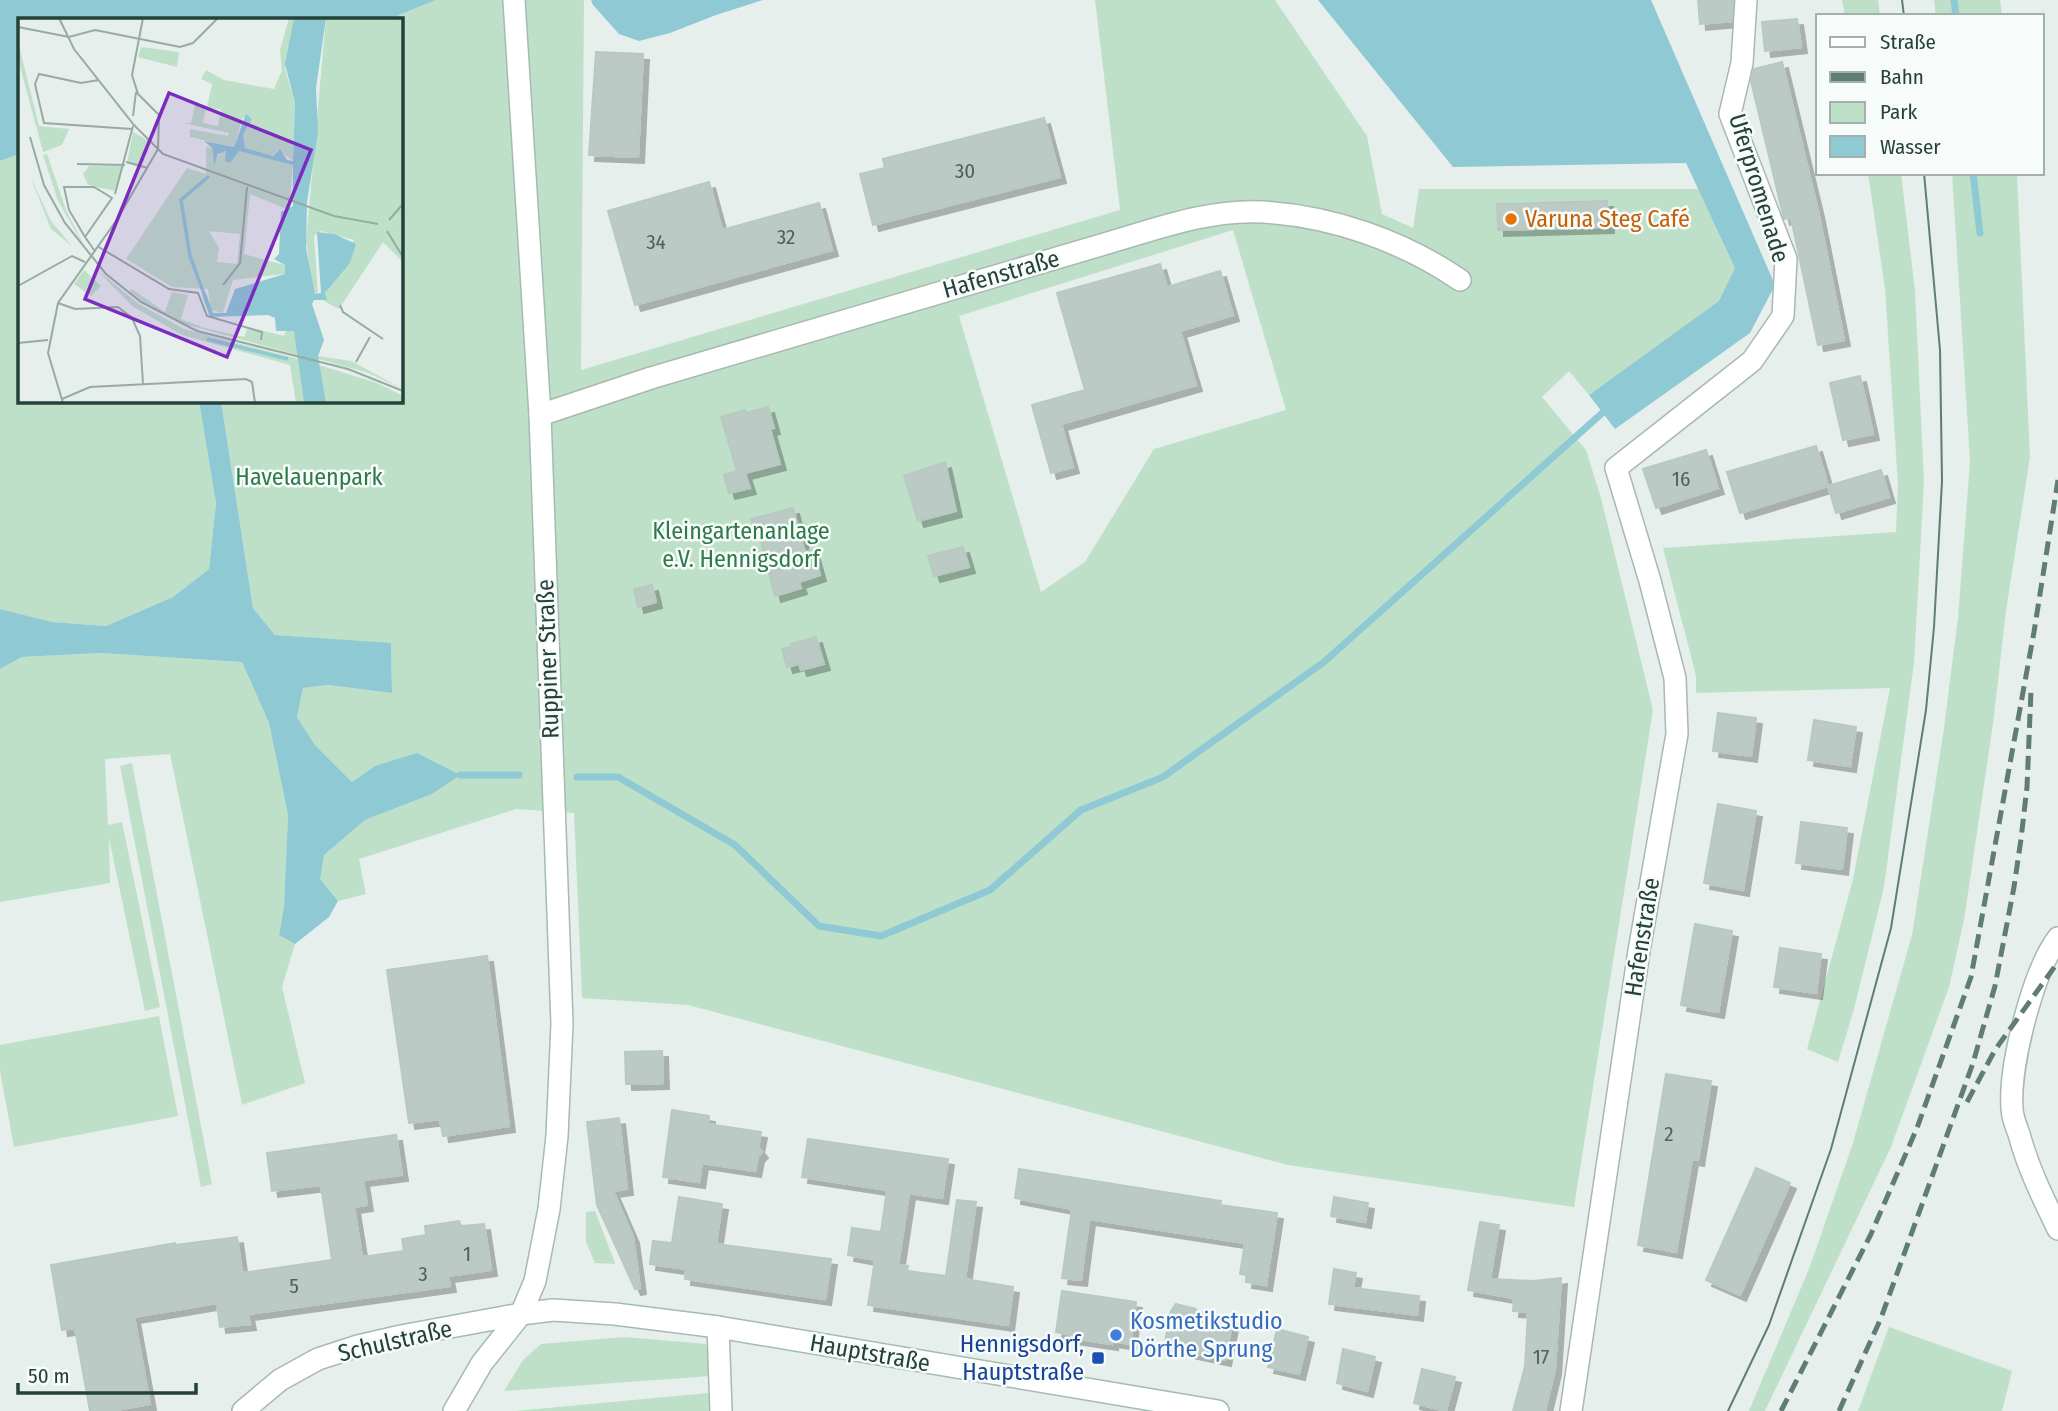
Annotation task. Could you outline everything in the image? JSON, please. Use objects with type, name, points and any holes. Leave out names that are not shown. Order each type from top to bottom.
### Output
[{"type":"street","name":"Uferpromenade","points":[[1616,468],[1752,361],[1783,316],[1786,259],[1730,114],[1742,63],[1746,0]]},
{"type":"street","name":"Ruppiner Straße","points":[[454,1411],[482,1363],[521,1314],[535,1281],[543,1248],[558,1136],[562,1024],[540,415],[514,9]]},
{"type":"street","name":"Hafenstraße","points":[[540,415],[640,381],[1168,225],[1214,215],[1260,211],[1327,221],[1433,261],[1461,281]]},
{"type":"street","name":"Hafenstraße","points":[[1571,1411],[1639,951],[1677,734],[1675,678],[1650,581],[1616,468]]},
{"type":"street","points":[[2058,938],[2052,946],[2031,1000],[2015,1064],[2012,1110],[2027,1163],[2058,1229]]},
{"type":"street","name":"Hauptstraße","points":[[521,1314],[552,1310],[615,1314],[718,1327],[1219,1411]]},
{"type":"street","name":"Schulstraße","points":[[243,1411],[280,1380],[318,1359],[358,1346],[521,1314]]},
{"type":"street","points":[[718,1327],[721,1411]]},
{"type":"green space","name":"Kleingartenanlage e.V. Hennigsdorf","points":[[436,0],[584,0],[581,370],[1120,210],[1095,0],[1275,0],[1367,136],[1382,214],[1413,228],[1419,189],[1700,189],[1735,268],[1720,301],[1589,395],[1569,371],[1542,397],[1586,450],[1601,498],[1653,710],[1574,1207],[1288,1165],[688,1005],[582,998],[574,813],[516,809],[359,859],[366,894],[338,901],[319,879],[324,855],[365,820],[432,794],[375,766],[352,782],[315,745],[297,717],[303,688],[328,685],[392,693],[391,644],[275,635],[253,608],[221,402],[402,402],[402,18],[391,18]],"holes":[[[1233,230],[1286,410],[1154,449],[1085,562],[1041,592],[959,316]]]},
{"type":"green space","points":[[1842,0],[1878,0],[1880,14],[1845,14]]},
{"type":"green space","points":[[1934,0],[2000,0],[2002,14],[1936,14]]},
{"type":"green space","name":"Havelauenpark","points":[[18,154],[18,402],[199,402],[216,503],[209,569],[173,597],[106,626],[52,622],[0,609],[0,161]]},
{"type":"green space","points":[[1868,175],[1901,175],[1915,291],[1924,482],[1914,663],[1884,887],[1838,1062],[1807,1049],[1853,879],[1890,688],[1696,693],[1696,676],[1663,548],[1896,532],[1898,484],[1885,289]]},
{"type":"green space","points":[[1952,175],[2017,175],[2030,457],[1964,920],[1949,987],[1891,1147],[1765,1411],[1749,1411],[1809,1269],[1852,1146],[1912,935],[1958,617],[1970,461]]},
{"type":"green space","points":[[101,653],[242,662],[269,723],[288,815],[284,906],[279,935],[295,944],[282,987],[305,1083],[242,1105],[170,754],[105,759],[108,825],[122,822],[160,1007],[145,1011],[109,838],[110,883],[0,902],[0,669],[22,657]]},
{"type":"green space","points":[[132,763],[212,1184],[201,1187],[120,766]]},
{"type":"green space","points":[[159,1016],[178,1116],[14,1147],[0,1071],[0,1045]]},
{"type":"green space","points":[[595,1211],[615,1264],[595,1263],[586,1242],[586,1212]]},
{"type":"green space","points":[[1889,1327],[2012,1371],[2002,1411],[1858,1411]]},
{"type":"green space","points":[[625,1337],[706,1344],[711,1376],[504,1391],[523,1360],[541,1344]]},
{"type":"green space","points":[[730,1391],[733,1411],[515,1411]]},
{"type":"water","points":[[0,0],[436,0],[391,18],[18,18],[18,154],[0,161]]},
{"type":"water","points":[[591,0],[763,0],[670,33],[639,41],[619,34]]},
{"type":"water","points":[[1318,0],[1651,0],[1775,285],[1750,333],[1615,429],[1589,395],[1719,301],[1735,268],[1686,163],[1453,167]]},
{"type":"water","points":[[199,402],[221,402],[253,608],[275,635],[391,643],[392,693],[328,685],[303,688],[297,717],[315,745],[352,782],[375,766],[417,753],[460,775],[432,794],[365,820],[324,855],[320,879],[338,901],[329,917],[295,944],[279,935],[284,906],[288,815],[269,723],[242,662],[101,653],[22,657],[0,669],[0,609],[52,622],[106,626],[173,597],[209,569],[216,503]]},
{"type":"building","points":[[1698,0],[1733,0],[1732,21],[1700,24]]},
{"type":"building","points":[[1797,19],[1801,47],[1765,51],[1762,22]]},
{"type":"building","points":[[596,52],[643,54],[638,157],[589,155]]},
{"type":"building","points":[[1782,62],[1818,211],[1844,340],[1818,345],[1791,218],[1784,219],[1751,81],[1754,69]]},
{"type":"building","points":[[1044,118],[1060,177],[873,225],[860,174],[885,168],[883,159]]},
{"type":"building","points":[[709,182],[722,230],[819,203],[832,250],[635,305],[608,211]]},
{"type":"building","points":[[1607,201],[1608,227],[1498,230],[1497,204]]},
{"type":"building","points":[[1160,264],[1167,287],[1220,271],[1233,315],[1180,331],[1196,385],[1061,424],[1073,467],[1051,473],[1032,405],[1085,390],[1057,293]]},
{"type":"building","points":[[1860,376],[1873,434],[1843,440],[1830,383]]},
{"type":"building","points":[[768,407],[774,428],[770,429],[780,464],[745,473],[750,488],[729,493],[724,475],[737,471],[721,417]]},
{"type":"building","points":[[1816,446],[1828,486],[1740,513],[1727,472]]},
{"type":"building","points":[[1706,450],[1718,488],[1656,508],[1643,469]]},
{"type":"building","points":[[945,462],[956,511],[918,521],[904,476]]},
{"type":"building","points":[[1881,470],[1889,497],[1836,513],[1828,486]]},
{"type":"building","points":[[793,508],[805,552],[813,550],[820,575],[799,582],[801,588],[775,596],[760,538],[757,539],[751,519]]},
{"type":"building","points":[[963,547],[969,567],[934,576],[928,556]]},
{"type":"building","points":[[652,585],[656,602],[638,607],[634,589]]},
{"type":"building","points":[[816,637],[824,664],[801,670],[799,664],[787,667],[782,649]]},
{"type":"building","points":[[1718,713],[1756,718],[1751,756],[1713,751]]},
{"type":"building","points":[[1814,720],[1856,727],[1850,766],[1808,760]]},
{"type":"building","points":[[1718,804],[1756,811],[1743,890],[1704,883]]},
{"type":"building","points":[[1801,822],[1847,828],[1842,869],[1796,863]]},
{"type":"building","points":[[1695,924],[1732,931],[1718,1012],[1681,1005]]},
{"type":"building","points":[[1780,948],[1821,954],[1816,993],[1774,987]]},
{"type":"building","points":[[487,956],[509,1126],[443,1136],[440,1119],[409,1123],[387,970]]},
{"type":"building","points":[[662,1051],[663,1083],[626,1084],[625,1052]]},
{"type":"building","points":[[1666,1074],[1711,1081],[1698,1160],[1692,1159],[1676,1252],[1638,1245]]},
{"type":"building","points":[[672,1110],[709,1116],[708,1124],[761,1132],[758,1147],[762,1152],[758,1156],[755,1171],[702,1163],[699,1182],[663,1177]]},
{"type":"building","points":[[619,1118],[627,1189],[613,1191],[633,1237],[640,1288],[635,1289],[597,1205],[587,1122]]},
{"type":"building","points":[[396,1135],[402,1175],[363,1180],[367,1205],[354,1207],[362,1257],[404,1251],[402,1239],[426,1235],[425,1226],[459,1221],[461,1226],[484,1224],[491,1270],[448,1276],[450,1286],[248,1314],[250,1324],[220,1327],[217,1303],[134,1317],[150,1404],[111,1411],[90,1411],[75,1328],[62,1330],[51,1265],[175,1243],[237,1237],[242,1273],[332,1260],[321,1185],[272,1191],[267,1153]]},
{"type":"building","points":[[808,1139],[948,1159],[942,1198],[909,1193],[898,1265],[908,1266],[907,1271],[946,1276],[957,1200],[976,1202],[965,1279],[1013,1287],[1008,1325],[868,1305],[875,1260],[848,1255],[852,1228],[881,1232],[887,1190],[802,1177]]},
{"type":"building","points":[[1756,1168],[1790,1183],[1740,1295],[1706,1280]]},
{"type":"building","points":[[1019,1169],[1221,1201],[1220,1205],[1277,1213],[1266,1285],[1246,1282],[1247,1275],[1240,1274],[1245,1243],[1089,1219],[1081,1280],[1062,1278],[1072,1209],[1015,1198]]},
{"type":"building","points":[[679,1197],[722,1204],[716,1244],[831,1259],[825,1299],[685,1279],[686,1269],[650,1264],[653,1241],[672,1243]]},
{"type":"building","points":[[1334,1197],[1368,1203],[1365,1222],[1331,1216]]},
{"type":"building","points":[[1480,1222],[1499,1225],[1490,1279],[1533,1281],[1561,1278],[1555,1369],[1545,1411],[1513,1411],[1525,1367],[1528,1312],[1513,1311],[1514,1298],[1468,1290]]},
{"type":"building","points":[[1334,1269],[1356,1273],[1353,1288],[1419,1296],[1417,1315],[1329,1304]]},
{"type":"building","points":[[1062,1291],[1136,1302],[1130,1344],[1071,1338],[1072,1335],[1056,1332]]},
{"type":"building","points":[[1176,1304],[1233,1319],[1225,1360],[1164,1347],[1171,1311]]},
{"type":"building","points":[[1277,1329],[1308,1337],[1299,1374],[1268,1367]]},
{"type":"building","points":[[1343,1349],[1375,1357],[1367,1391],[1337,1383]]},
{"type":"building","points":[[1422,1369],[1455,1377],[1446,1411],[1414,1403]]},
{"type":"waterway","points":[[1954,0],[1956,14]]},
{"type":"waterway","points":[[1973,175],[1980,233]]},
{"type":"waterway","points":[[577,777],[618,777],[735,845],[819,926],[881,936],[990,890],[1081,810],[1163,777],[1324,662],[1609,407]]},
{"type":"waterway","points":[[460,775],[519,775]]},
{"type":"tram line","points":[[1902,0],[1904,14]]},
{"type":"tram line","points":[[1728,1411],[1769,1325],[1831,1149],[1891,928],[1926,710],[1934,627],[1942,481],[1940,350],[1924,175]]},
{"type":"railway","points":[[1781,1411],[1871,1234],[1917,1128],[1971,977],[2034,632],[2058,480]]},
{"type":"railway","points":[[1839,1411],[1881,1318],[1973,1063],[1995,986],[2021,839],[2027,787],[2031,691]]},
{"type":"railway","points":[[1967,1102],[1995,1050],[2058,962]]},
{"type":"place","name":"Varuna Steg Café","points":[[1511,219]]},
{"type":"place","name":"Kosmetikstudio Dörthe Sprung","points":[[1116,1335]]},
{"type":"place","name":"Hennigsdorf, Hauptstraße","points":[[1098,1358]]}]
